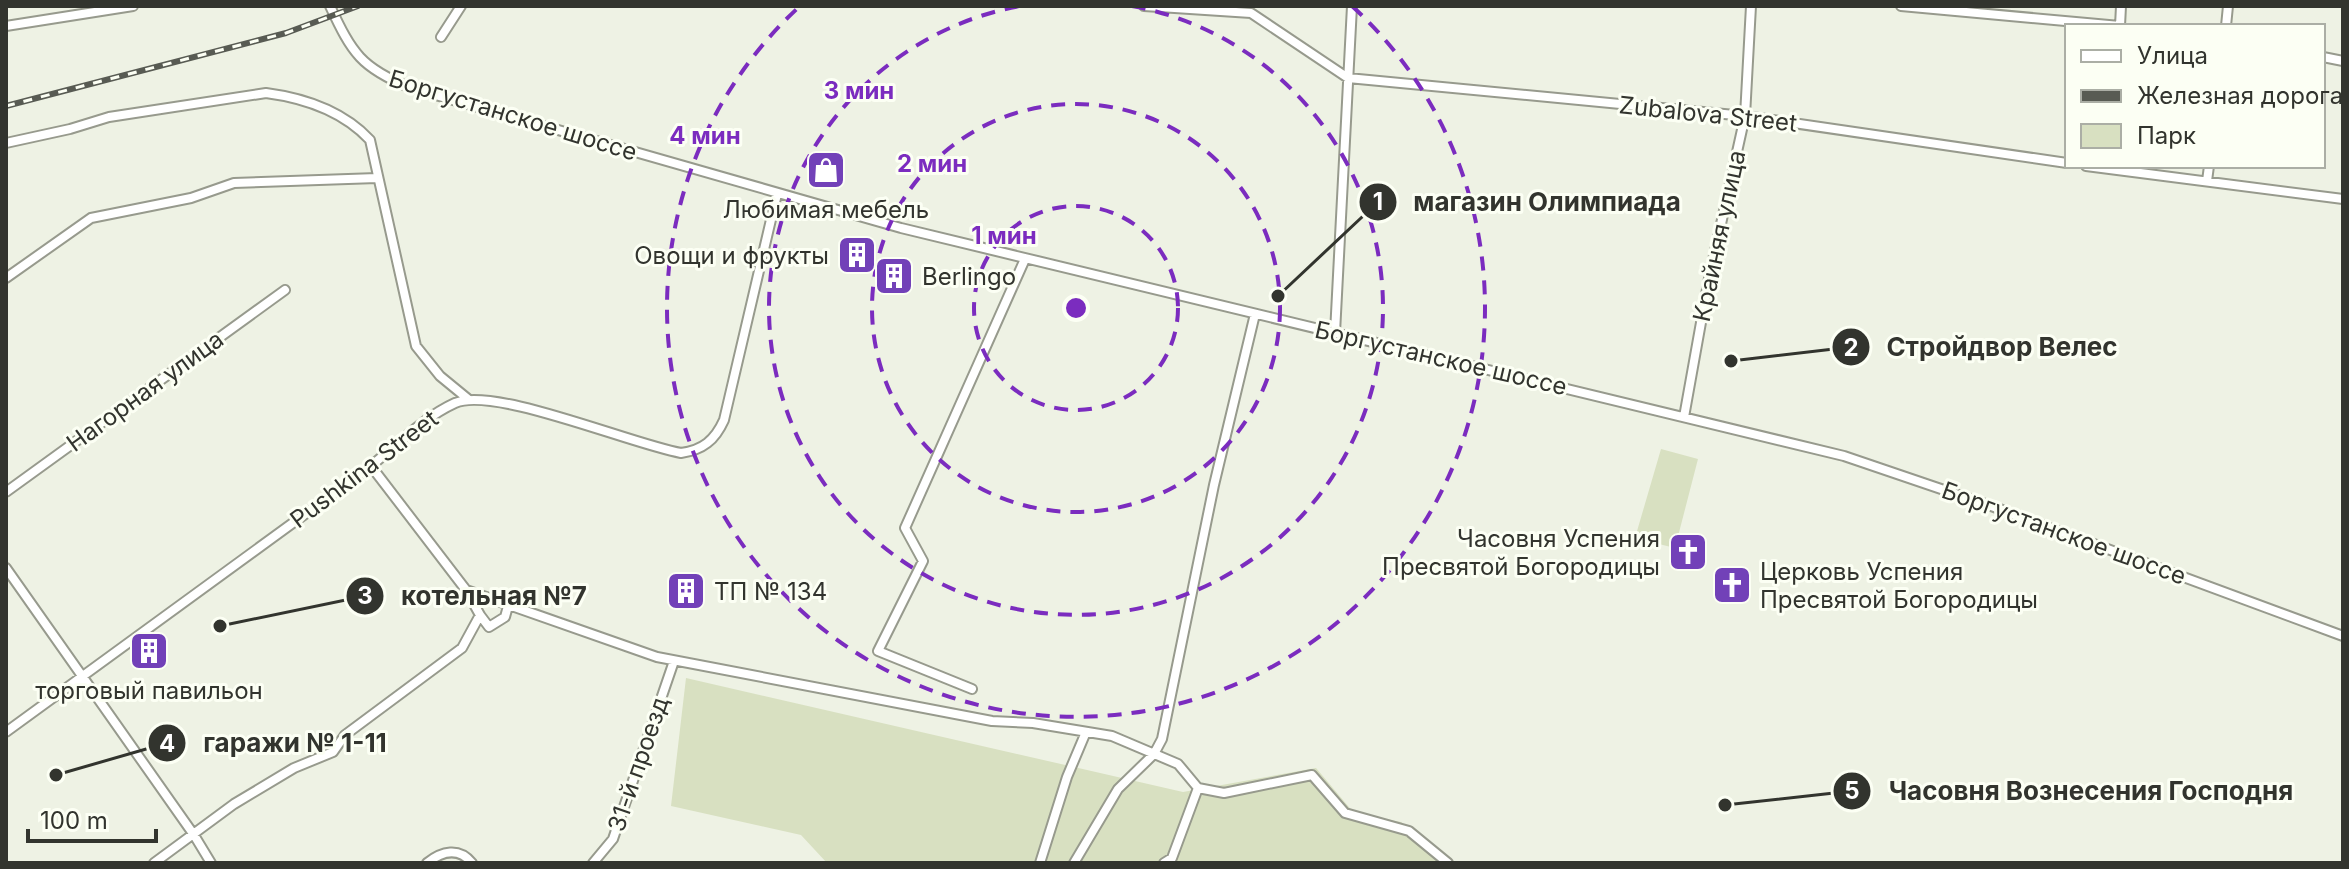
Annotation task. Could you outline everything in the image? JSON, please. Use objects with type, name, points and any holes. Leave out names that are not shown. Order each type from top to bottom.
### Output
[{"type":"street","points":[[6,26],[133,6]]},
{"type":"street","name":"Боргустанское шоссе","points":[[330,6],[355,53],[365,64],[393,81],[461,104],[777,194],[1025,259],[1844,456],[2343,636]]},
{"type":"street","points":[[441,37],[461,6]]},
{"type":"street","points":[[1144,6],[1251,13],[1348,78]]},
{"type":"street","points":[[1335,333],[1352,6]]},
{"type":"street","name":"Крайняя улица","points":[[1684,417],[1709,278],[1745,116],[1751,6]]},
{"type":"street","points":[[1901,6],[2098,24]]},
{"type":"street","name":"Zubalova Street","points":[[1348,78],[1745,116],[2065,163]]},
{"type":"street","points":[[6,143],[109,117],[266,93],[316,105],[354,123],[370,140],[416,346],[440,376],[468,399],[508,403],[681,453],[705,445],[717,435],[724,420],[777,194]]},
{"type":"street","points":[[2112,168],[2343,199]]},
{"type":"street","points":[[2207,181],[2209,168]]},
{"type":"street","points":[[6,278],[91,218],[191,198],[234,183],[377,178]]},
{"type":"street","points":[[972,689],[878,651],[923,561],[905,528],[1025,259]]},
{"type":"street","name":"Нагорная улица","points":[[6,492],[285,290]]},
{"type":"street","points":[[1074,863],[1118,789],[1154,754],[1162,739],[1214,485],[1255,314]]},
{"type":"street","name":"Pushkina Street","points":[[6,732],[371,466],[441,411],[468,399]]},
{"type":"street","points":[[371,466],[466,590],[489,627],[505,617],[508,606]]},
{"type":"street","points":[[6,568],[211,863]]},
{"type":"street","points":[[466,590],[674,661],[992,721],[1033,723],[1112,736],[1178,764],[1198,788],[1224,793],[1312,775],[1345,813],[1409,831],[1448,863]]},
{"type":"street","points":[[154,863],[234,804],[294,768],[333,752],[345,735],[462,648],[480,615]]},
{"type":"street","name":"31-й проезд","points":[[593,863],[613,839],[674,661]]},
{"type":"street","points":[[1040,863],[1067,777],[1086,732]]},
{"type":"street","points":[[1164,863],[1172,858],[1198,788]]},
{"type":"street","points":[[427,863],[437,856],[455,852],[469,858],[472,863]]},
{"type":"green space","points":[[1661,449],[1698,459],[1675,548],[1635,538]]},
{"type":"green space","points":[[686,678],[1183,792],[1316,768],[1354,813],[1401,822],[1452,863],[827,863],[801,835],[671,806]]},
{"type":"railway","points":[[6,106],[286,33],[358,6]]},
{"type":"place","name":"Любимая мебель","points":[[826,170]]},
{"type":"place","name":"Овощи и фрукты","points":[[857,255]]},
{"type":"place","name":"Berlingo","points":[[894,276]]},
{"type":"place","name":"магазин Олимпиада","points":[[1278,296]]},
{"type":"place","name":"Стройдвор Велес","points":[[1731,361]]},
{"type":"place","name":"Часовня Успения Пресвятой Богородицы","points":[[1688,552]]},
{"type":"place","name":"Церковь Успения Пресвятой Богородицы","points":[[1732,585]]},
{"type":"place","name":"ТП № 134","points":[[686,591]]},
{"type":"place","name":"котельная №7","points":[[220,626]]},
{"type":"place","name":"торговый павильон","points":[[149,651]]},
{"type":"place","name":"гаражи № 1-11","points":[[56,775]]},
{"type":"place","name":"Часовня Вознесения Господня","points":[[1725,805]]}]
